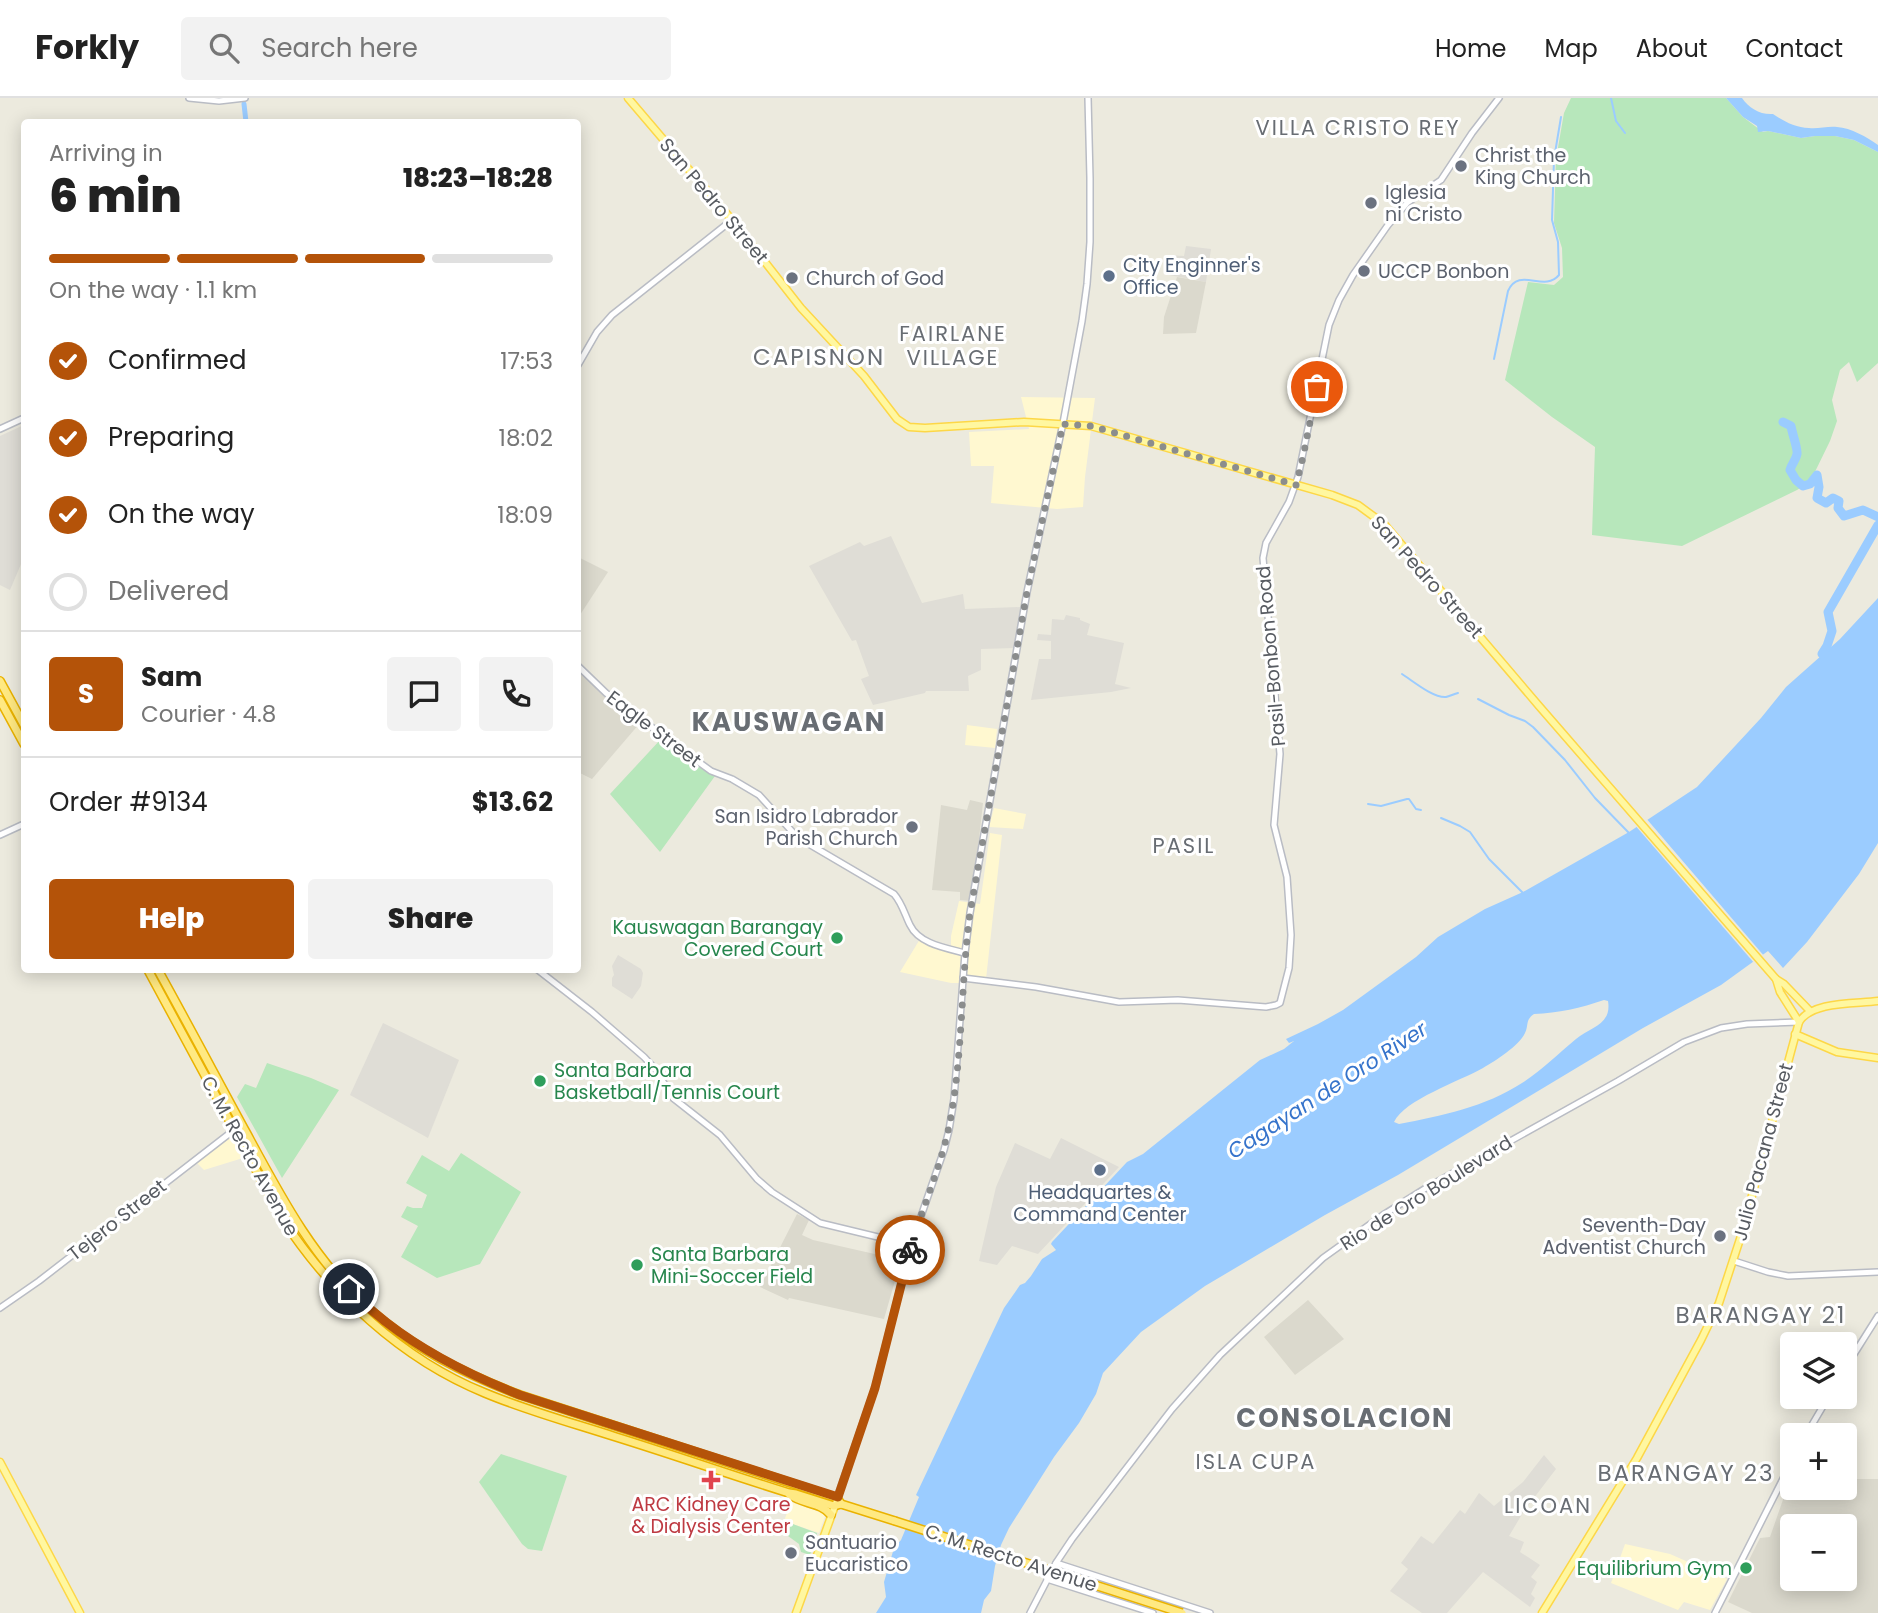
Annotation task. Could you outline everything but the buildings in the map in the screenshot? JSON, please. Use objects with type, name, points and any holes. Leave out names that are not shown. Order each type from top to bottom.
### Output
[{"type":"highway","points":[[0,681],[21,720]]},
{"type":"highway","points":[[0,700],[21,738]]},
{"type":"highway","name":"C. M. Recto Avenue","points":[[150,973],[267,1193],[305,1251],[350,1303],[439,1359],[520,1395],[714,1457],[838,1503],[1182,1613]]},
{"type":"highway","name":"C. M. Recto Avenue","points":[[160,973],[292,1216],[323,1260],[395,1341],[483,1392],[516,1405],[789,1493],[838,1503]]},
{"type":"highway","points":[[262,1182],[271,1178]]},
{"type":"highway","points":[[267,1193],[276,1188]]},
{"type":"highway","points":[[626,1440],[629,1430]]},
{"type":"highway","points":[[710,1468],[714,1457]]},
{"type":"highway","points":[[789,1493],[794,1498],[825,1509],[831,1515]]},
{"type":"main road","name":"San Pedro Street","points":[[628,98],[732,220],[801,308],[856,367],[901,423],[909,427],[925,428],[1024,422],[1091,426],[1352,502],[1370,512],[1384,524],[1775,978],[1810,1011]]},
{"type":"main road","name":"San Pedro Street","points":[[1775,978],[1778,988],[1799,1022]]},
{"type":"main road","points":[[1810,1011],[1878,1001]]},
{"type":"main road","name":"Julio Pacana Street","points":[[1542,1613],[1618,1490],[1719,1303],[1762,1163],[1795,1034],[1799,1022],[1810,1011]]},
{"type":"main road","points":[[1795,1034],[1837,1052],[1878,1058]]},
{"type":"main road","points":[[0,1462],[80,1613]]},
{"type":"main road","points":[[796,1613],[831,1515],[838,1503]]},
{"type":"street","points":[[189,98],[219,101],[245,98]]},
{"type":"street","points":[[838,1503],[875,1388],[911,1245],[944,1150],[950,1123],[965,953],[978,868],[1027,592],[1063,424],[1087,284],[1090,178],[1088,98]]},
{"type":"street","name":"Pasil-Bonbon Road","points":[[963,978],[1119,1002],[1178,1000],[1266,1007],[1276,1006],[1282,1000],[1289,968],[1291,935],[1287,877],[1274,825],[1280,754],[1263,558],[1266,543],[1296,485],[1329,325],[1339,300],[1388,225],[1408,204],[1441,180],[1499,98]]},
{"type":"street","points":[[581,360],[607,320],[732,220]]},
{"type":"street","points":[[0,429],[21,419]]},
{"type":"street","name":"Eagle Street","points":[[581,669],[606,693],[711,771],[732,779],[759,795],[797,837],[894,894],[901,902],[913,932],[919,938],[965,953]]},
{"type":"street","points":[[0,835],[21,825]]},
{"type":"street","points":[[542,973],[630,1044],[656,1070],[673,1098],[723,1137],[752,1173],[772,1192],[820,1223],[911,1245]]},
{"type":"street","name":"Rio de Oro Boulevard","points":[[1030,1613],[1056,1563],[1105,1493],[1199,1377],[1306,1273],[1346,1241],[1437,1181],[1695,1036],[1734,1026],[1799,1022]]},
{"type":"street","name":"Tejero Street","points":[[0,1308],[39,1281],[233,1130]]},
{"type":"street","points":[[1734,1261],[1788,1276],[1878,1272]]},
{"type":"street","points":[[1857,1349],[1878,1316]]},
{"type":"street","points":[[1715,1613],[1780,1485]]},
{"type":"street","points":[[1056,1563],[1210,1613]]},
{"type":"street","points":[[1092,1594],[1099,1577]]},
{"type":"street","points":[[1047,1579],[1153,1613]]},
{"type":"shaded area","points":[[1186,246],[1211,249],[1206,282],[1164,274],[1166,255],[1184,256]]},
{"type":"shaded area","points":[[1177,277],[1206,282],[1196,333],[1163,334],[1164,317]]},
{"type":"shaded area","points":[[1021,397],[1095,398],[1083,507],[1057,509],[991,503],[994,466],[971,466],[969,432],[1029,429]]},
{"type":"shaded area","points":[[21,426],[21,564],[10,590],[0,585],[0,436]]},
{"type":"shaded area","points":[[891,536],[922,603],[963,594],[965,609],[1021,607],[1015,648],[981,649],[981,670],[968,676],[969,691],[926,691],[873,705],[861,679],[869,676],[856,640],[852,641],[809,566],[860,542],[864,546]]},
{"type":"shaded area","points":[[581,558],[608,572],[581,613]]},
{"type":"shaded area","points":[[1066,615],[1080,618],[1090,624],[1087,635],[1124,643],[1115,684],[1131,688],[1031,700],[1039,659],[1051,659],[1051,641],[1037,640],[1038,634],[1051,635],[1052,619],[1064,620]]},
{"type":"shaded area","points":[[581,670],[640,723],[592,779],[581,774]]},
{"type":"shaded area","points":[[967,725],[997,729],[995,748],[965,745]]},
{"type":"shaded area","points":[[970,800],[983,803],[972,901],[960,900],[960,892],[932,890],[941,805],[967,810]]},
{"type":"shaded area","points":[[994,808],[1026,814],[1023,829],[989,827]]},
{"type":"shaded area","points":[[990,833],[1002,835],[986,979],[961,976],[960,983],[951,983],[900,972],[920,939],[951,946],[959,901],[980,904]]},
{"type":"shaded area","points":[[618,955],[643,973],[641,986],[632,999],[612,986],[612,966]]},
{"type":"shaded area","points":[[383,1023],[459,1060],[428,1138],[350,1095]]},
{"type":"shaded area","points":[[230,1135],[243,1158],[204,1170],[196,1162]]},
{"type":"shaded area","points":[[1061,1138],[1119,1167],[1038,1254],[1012,1246],[997,1265],[979,1261],[996,1187],[1015,1143],[1050,1159]]},
{"type":"shaded area","points":[[797,1214],[809,1220],[802,1235],[813,1240],[901,1260],[884,1319],[789,1298],[788,1300],[760,1287]]},
{"type":"shaded area","points":[[1308,1300],[1344,1339],[1295,1375],[1264,1337]]},
{"type":"shaded area","points":[[1544,1455],[1556,1469],[1509,1536],[1524,1542],[1520,1552],[1540,1565],[1531,1577],[1537,1582],[1531,1594],[1535,1598],[1530,1607],[1483,1572],[1447,1613],[1422,1613],[1390,1591],[1408,1569],[1401,1563],[1421,1536],[1433,1544],[1460,1510],[1465,1514],[1479,1493],[1494,1506],[1523,1482]]},
{"type":"shaded area","points":[[1857,1479],[1878,1479],[1878,1613],[1752,1613],[1728,1602],[1760,1538],[1770,1537],[1783,1500],[1857,1500]]},
{"type":"shaded area","points":[[791,1502],[826,1514],[819,1533],[784,1521]]},
{"type":"shaded area","points":[[1625,1544],[1670,1554],[1727,1579],[1710,1610],[1684,1602],[1678,1610],[1611,1583]]},
{"type":"green space","points":[[1571,98],[1726,98],[1743,117],[1763,132],[1801,138],[1835,136],[1854,140],[1878,152],[1878,363],[1857,382],[1849,362],[1840,370],[1832,400],[1837,421],[1810,482],[1682,546],[1592,535],[1595,447],[1505,380],[1528,282],[1554,285],[1563,277],[1562,248],[1554,223],[1556,159],[1564,113]]},
{"type":"green space","points":[[661,739],[715,776],[660,852],[610,794]]},
{"type":"green space","points":[[267,1063],[339,1090],[282,1178],[237,1097],[245,1084],[256,1088]]},
{"type":"green space","points":[[461,1153],[521,1192],[480,1264],[437,1278],[401,1257],[418,1226],[401,1217],[407,1206],[422,1208],[427,1195],[406,1183],[422,1155],[449,1171]]},
{"type":"green space","points":[[501,1454],[567,1476],[542,1551],[528,1549],[522,1544],[479,1482]]},
{"type":"green space","points":[[782,1520],[817,1533],[810,1555],[801,1552],[799,1544],[788,1536],[789,1532],[780,1528]]},
{"type":"water","points":[[1726,98],[1742,98],[1755,110],[1773,114],[1799,127],[1837,127],[1853,131],[1878,145],[1878,152],[1854,140],[1835,136],[1801,138],[1768,131],[1758,132],[1757,126],[1743,117]]},
{"type":"water","name":"Cagayan de Oro River","points":[[1878,598],[1878,843],[1859,874],[1807,942],[1783,968],[1768,951],[1721,985],[1643,1028],[1398,1175],[1205,1286],[1141,1332],[1103,1373],[1096,1394],[1079,1423],[1009,1528],[995,1566],[991,1591],[984,1600],[981,1613],[876,1613],[886,1597],[884,1582],[894,1548],[901,1540],[919,1497],[916,1495],[1004,1308],[1042,1259],[1056,1250],[1052,1242],[1127,1162],[1143,1154],[1260,1060],[1284,1049],[1294,1041],[1289,1043],[1286,1039],[1343,1010],[1416,957],[1438,937],[1629,832],[1697,787],[1786,687],[1840,639]],"holes":[[[1608,1001],[1607,1015],[1599,1024],[1576,1039],[1536,1073],[1508,1091],[1447,1114],[1399,1124],[1394,1122],[1420,1099],[1483,1068],[1506,1053],[1522,1038],[1528,1021],[1534,1014]]]},
{"type":"pier","points":[[1645,817],[1765,957],[1755,964],[1634,824]]},
{"type":"waterway","points":[[1611,98],[1616,121],[1625,133]]},
{"type":"waterway","points":[[244,104],[246,119]]},
{"type":"waterway","points":[[1494,359],[1508,291],[1513,284],[1518,280],[1546,282],[1559,275],[1558,242],[1552,220],[1554,159],[1561,117]]},
{"type":"waterway","points":[[1783,422],[1791,426],[1796,445],[1797,454],[1790,470],[1796,480],[1803,486],[1810,484],[1817,475],[1817,498],[1826,503],[1833,498],[1839,501],[1838,508],[1844,516],[1863,510],[1878,517]]},
{"type":"waterway","points":[[1822,654],[1832,631],[1828,612],[1878,525]]},
{"type":"waterway","points":[[1402,674],[1435,695],[1446,697],[1458,693]]},
{"type":"waterway","points":[[1478,699],[1533,727],[1629,833]]},
{"type":"waterway","points":[[1368,804],[1381,806],[1409,799],[1416,809],[1421,810]]},
{"type":"waterway","points":[[1441,818],[1470,832],[1489,859],[1524,894]]},
{"type":"way so far","points":[[910,1250],[944,1150],[954,1101],[970,913],[1027,592],[1063,424],[1091,426],[1296,485],[1317,387]]},
{"type":"place","name":"Christ the King Church","points":[[1461,166]]},
{"type":"place","name":"Iglesia ni Cristo","points":[[1371,203]]},
{"type":"place","name":"UCCP Bonbon","points":[[1364,271]]},
{"type":"place","name":"City Enginner's Office","points":[[1109,276]]},
{"type":"place","name":"Church of God","points":[[792,278]]},
{"type":"place","name":"San Isidro Labrador Parish Church","points":[[912,827]]},
{"type":"place","name":"Kauswagan Barangay Covered Court","points":[[837,938]]},
{"type":"place","name":"Santa Barbara Basketball/Tennis Court","points":[[540,1081]]},
{"type":"place","name":"Headquartes & Command Center","points":[[1100,1170]]},
{"type":"place","name":"Seventh-Day Adventist Church","points":[[1720,1236]]},
{"type":"place","name":"Santa Barbara Mini-Soccer Field","points":[[637,1265]]},
{"type":"place","name":"ARC Kidney Care & Dialysis Center","points":[[711,1480]]},
{"type":"place","name":"Santuario Eucaristico","points":[[791,1553]]},
{"type":"place","name":"Equilibrium Gym","points":[[1746,1568]]},
{"type":"district","name":"VILLA CRISTO REY","points":[[1358,127]]},
{"type":"district","name":"FAIRLANE VILLAGE","points":[[953,345]]},
{"type":"district","name":"CAPISNON","points":[[819,357]]},
{"type":"district","name":"KAUSWAGAN","points":[[789,722]]},
{"type":"district","name":"PASIL","points":[[1184,845]]},
{"type":"district","name":"BARANGAY 21","points":[[1761,1315]]},
{"type":"district","name":"CONSOLACION","points":[[1345,1418]]},
{"type":"district","name":"ISLA CUPA","points":[[1256,1461]]},
{"type":"district","name":"BARANGAY 23","points":[[1686,1473]]},
{"type":"district","name":"LICOAN","points":[[1548,1505]]},
{"type":"route","points":[[349,1289],[370,1310],[408,1339],[439,1359],[488,1383],[838,1497],[875,1388],[910,1250]]}]
